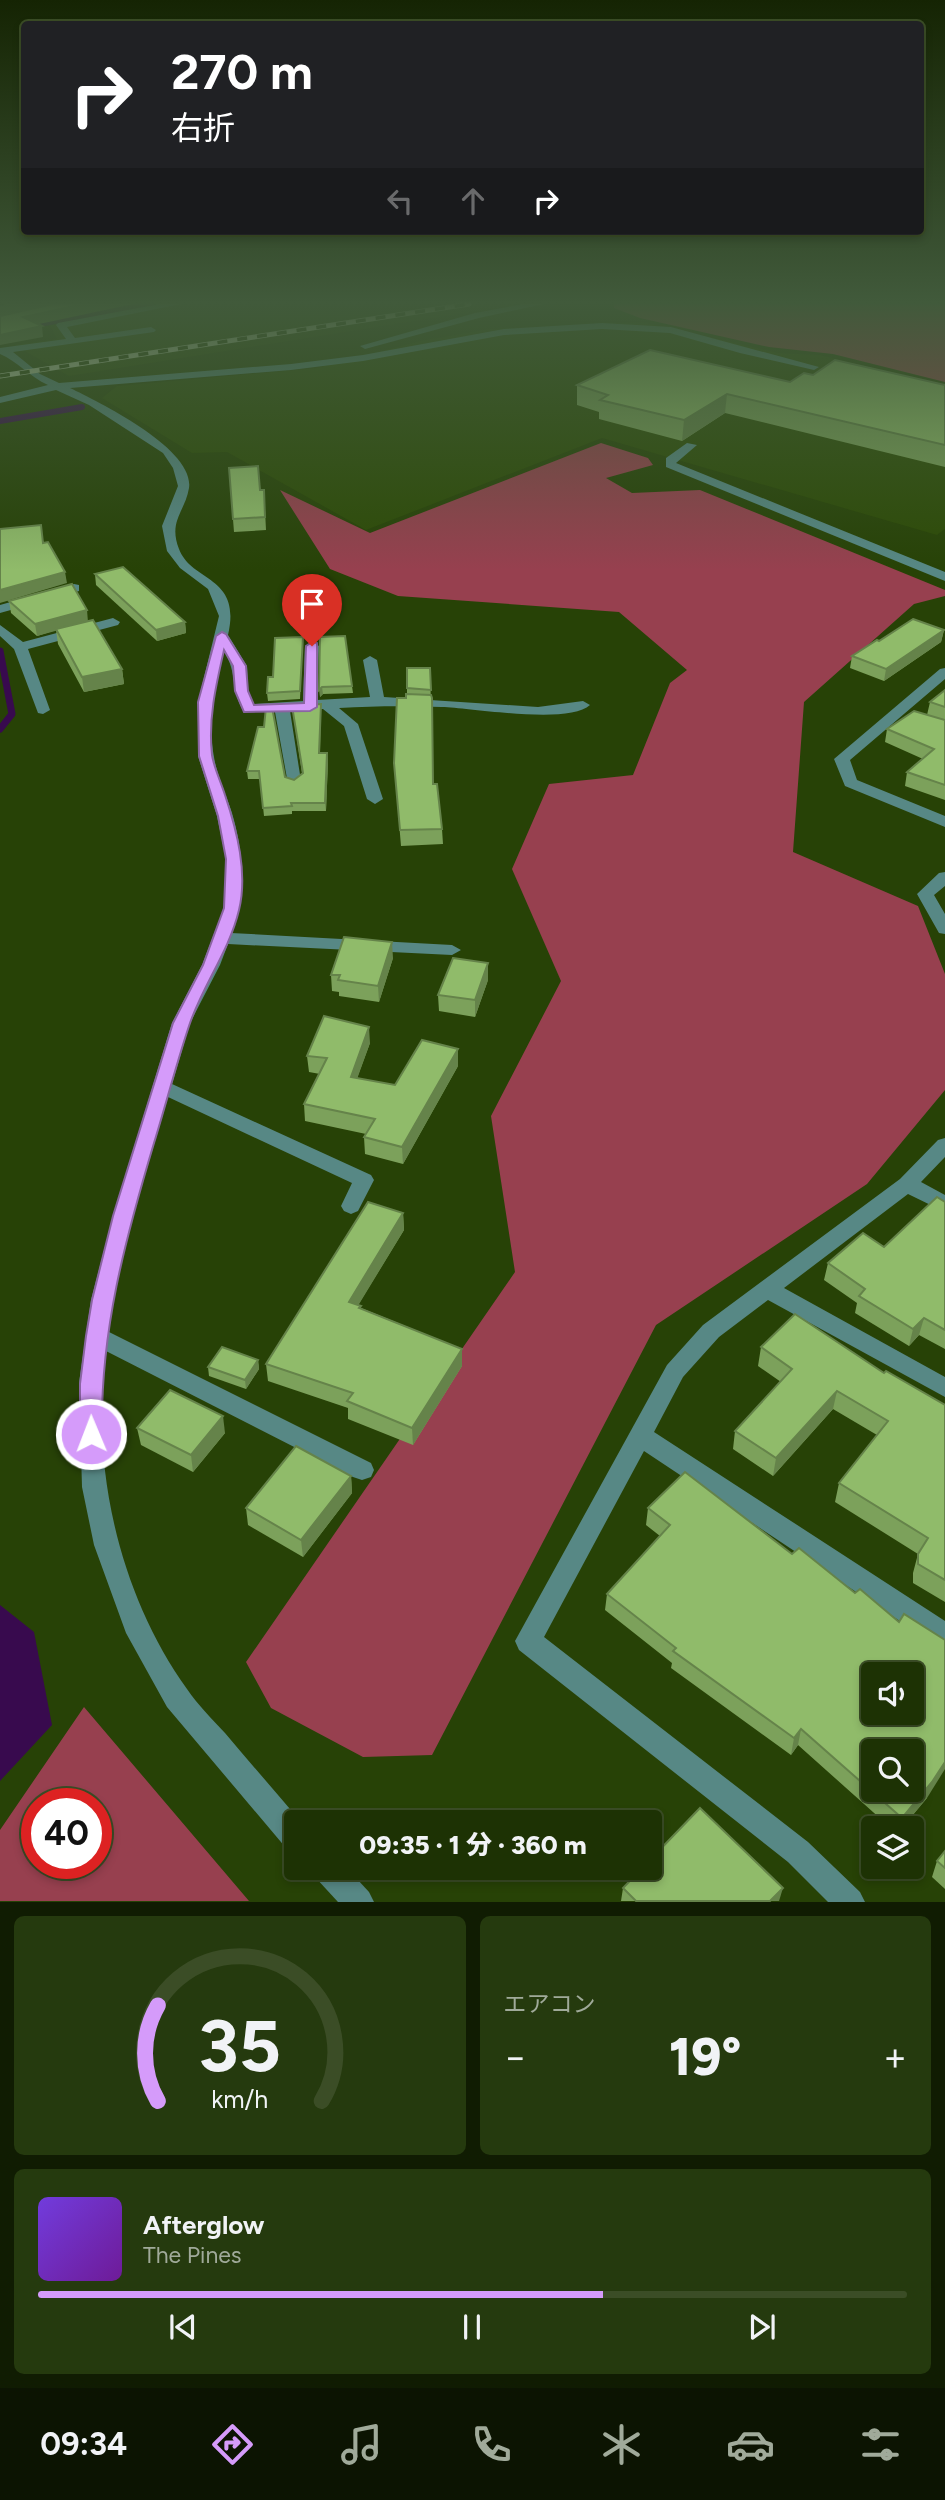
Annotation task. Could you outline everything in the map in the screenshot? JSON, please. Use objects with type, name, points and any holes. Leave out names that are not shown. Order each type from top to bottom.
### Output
[{"type":"street","points":[[0,400],[49,393]]},
{"type":"street","points":[[0,411],[58,393]]},
{"type":"street","points":[[72,393],[120,419],[167,451],[179,468],[184,486],[168,526],[173,551],[184,565],[214,587],[226,616],[205,702],[206,756],[225,816],[234,859],[232,908],[211,965],[181,1023],[160,1086],[102,1300],[90,1384],[94,1488],[107,1545],[135,1625],[177,1698],[284,1824]]},
{"type":"street","points":[[691,445],[670,460],[670,465],[945,577]]},
{"type":"street","points":[[0,609],[74,588]]},
{"type":"street","points":[[20,647],[113,622]]},
{"type":"street","points":[[0,629],[20,647],[43,710]]},
{"type":"street","points":[[222,636],[240,666],[241,691],[249,709],[378,701],[445,703],[538,711],[583,705]]},
{"type":"street","points":[[310,707],[312,646]]},
{"type":"street","points":[[370,660],[378,701]]},
{"type":"street","points":[[945,672],[903,714],[842,759],[850,782],[945,822]]},
{"type":"street","points":[[328,706],[351,724],[375,799]]},
{"type":"street","points":[[282,708],[293,781]]},
{"type":"street","points":[[945,877],[925,894],[945,929]]},
{"type":"street","points":[[221,938],[452,950]]},
{"type":"street","points":[[160,1086],[364,1180],[351,1206]]},
{"type":"street","points":[[850,1902],[798,1852],[528,1641],[675,1371],[711,1331],[907,1184],[945,1145]]},
{"type":"street","points":[[907,1184],[945,1204]]},
{"type":"street","points":[[769,1290],[945,1388]]},
{"type":"street","points":[[97,1336],[362,1470]]},
{"type":"street","points":[[639,1436],[945,1636]]},
{"type":"street","points":[[338,1880],[359,1902]]},
{"type":"shaded area","points":[[109,393],[945,393],[945,529],[937,535],[602,438],[366,530],[227,452],[192,453],[102,398]]},
{"type":"shaded area","points":[[601,443],[648,458],[653,465],[606,478],[632,493],[700,490],[945,590],[945,596],[914,604],[804,702],[793,852],[918,906],[945,974],[945,1090],[867,1184],[656,1325],[432,1755],[363,1757],[271,1708],[246,1662],[515,1272],[491,1116],[561,981],[512,869],[549,784],[633,775],[670,683],[687,670],[619,612],[398,596],[330,569],[280,490],[370,533]]},
{"type":"shaded area","points":[[0,1605],[34,1632],[52,1725],[0,1781]]},
{"type":"shaded area","points":[[84,1707],[249,1901],[0,1901],[0,1830],[21,1799],[21,1879],[112,1879],[112,1788],[29,1788]]},
{"type":"building","points":[[601,393],[945,393],[945,445],[727,394],[684,420],[600,400],[608,395]]},
{"type":"building","points":[[258,466],[260,490],[264,490],[265,517],[233,519],[229,468]]},
{"type":"building","points":[[41,525],[43,543],[48,542],[65,572],[0,590],[0,529]]},
{"type":"building","points":[[123,567],[185,622],[156,630],[95,574]]},
{"type":"building","points":[[72,584],[87,610],[35,624],[9,601]]},
{"type":"building","points":[[913,619],[944,630],[886,669],[852,656],[879,641]]},
{"type":"building","points":[[93,620],[122,669],[82,677],[56,629]]},
{"type":"building","points":[[345,636],[352,686],[322,687],[319,690],[320,637]]},
{"type":"building","points":[[303,637],[300,691],[267,693],[268,677],[273,677],[275,638]]},
{"type":"building","points":[[407,668],[430,668],[431,690],[407,688]]},
{"type":"building","points":[[945,690],[945,707],[930,702]]},
{"type":"building","points":[[406,694],[431,695],[432,698],[433,784],[437,784],[442,829],[400,830],[394,763],[397,698],[406,698]]},
{"type":"building","points":[[321,704],[319,753],[327,753],[325,803],[291,803],[292,806],[263,808],[259,771],[247,771],[258,727],[264,727],[266,707],[272,707],[285,777],[294,780],[303,773],[292,706]]},
{"type":"building","points":[[914,711],[945,720],[945,785],[907,772],[934,749],[887,729]]},
{"type":"building","points":[[344,937],[392,942],[378,986],[338,980],[340,975],[331,975]]},
{"type":"building","points":[[453,958],[488,963],[475,1000],[438,995]]},
{"type":"building","points":[[324,1016],[369,1027],[351,1077],[395,1085],[422,1040],[458,1049],[402,1147],[364,1137],[375,1119],[304,1104],[327,1058],[307,1056]]},
{"type":"building","points":[[937,1197],[945,1202],[945,1330],[924,1318],[913,1329],[859,1296],[865,1289],[828,1263],[863,1233],[884,1247]]},
{"type":"building","points":[[368,1202],[403,1213],[349,1302],[462,1349],[412,1428],[347,1401],[353,1393],[266,1364]]},
{"type":"building","points":[[795,1314],[884,1373],[886,1371],[945,1405],[945,1580],[918,1564],[918,1554],[928,1538],[839,1483],[888,1421],[837,1391],[776,1458],[735,1431],[792,1369],[761,1347]]},
{"type":"building","points":[[222,1347],[258,1360],[245,1380],[208,1367]]},
{"type":"building","points":[[170,1390],[223,1416],[191,1455],[137,1428]]},
{"type":"building","points":[[296,1446],[351,1476],[301,1540],[246,1508]]},
{"type":"building","points":[[685,1472],[792,1554],[799,1548],[855,1593],[860,1589],[899,1622],[904,1614],[945,1640],[945,1762],[924,1792],[924,1739],[861,1739],[861,1782],[801,1729],[794,1738],[673,1651],[676,1648],[607,1594],[670,1525],[648,1508]]},
{"type":"building","points":[[884,1802],[915,1802],[904,1816],[900,1816]]},
{"type":"building","points":[[700,1808],[783,1888],[770,1901],[636,1901],[623,1888],[631,1880],[662,1880],[662,1847]]},
{"type":"building","points":[[945,1851],[945,1868],[937,1861]]},
{"type":"waterway","points":[[0,421],[82,407]]},
{"type":"waterway","points":[[0,651],[12,714],[0,729]]},
{"type":"route","points":[[91,1434],[90,1384],[102,1300],[123,1216],[181,1023],[211,965],[232,908],[234,859],[225,816],[206,756],[205,702],[222,636],[240,666],[241,691],[249,709],[310,707],[312,646]]}]
